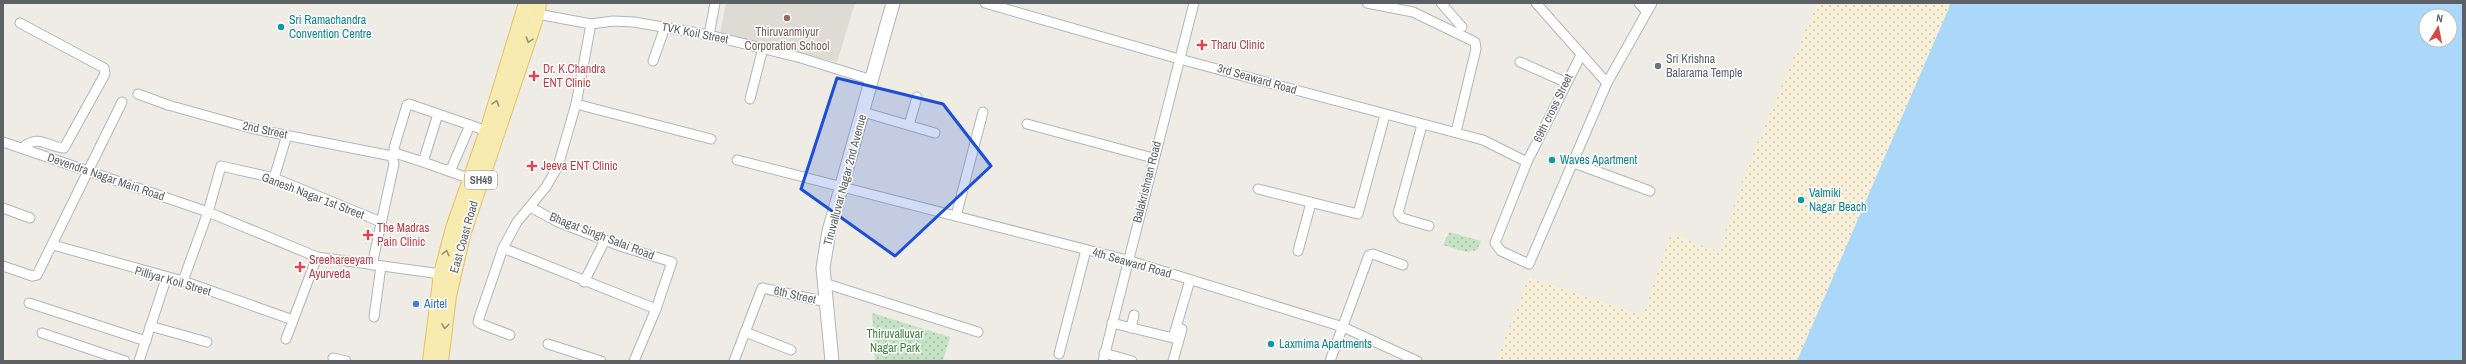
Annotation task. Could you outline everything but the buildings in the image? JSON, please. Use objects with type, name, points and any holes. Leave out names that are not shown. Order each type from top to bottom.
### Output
[{"type":"main road","name":"East Coast Road","points":[[430,361],[441,274],[453,228],[532,8]]},
{"type":"main road","name":"East Coast Road","points":[[441,361],[449,296],[463,234],[532,8]]},
{"type":"street","points":[[709,35],[715,3]]},
{"type":"street","name":"Tiruvalluvar Nagar 2nd Avenue","points":[[832,361],[823,268],[829,230],[893,3]]},
{"type":"street","name":"3rd Seaward Road","points":[[985,3],[1165,55],[1180,57],[1422,125],[1456,132],[1483,140],[1527,162]]},
{"type":"street","name":"Balakrishnan Road","points":[[1104,357],[1127,260],[1194,3]]},
{"type":"street","points":[[1366,3],[1412,12],[1472,40],[1476,45],[1456,132]]},
{"type":"street","points":[[1442,3],[1462,27]]},
{"type":"street","points":[[1536,3],[1607,83]]},
{"type":"street","points":[[1639,3],[1647,12]]},
{"type":"street","points":[[1650,191],[1574,163],[1607,83],[1652,3]]},
{"type":"street","name":"TVK Koil Street","points":[[532,8],[591,24],[613,21],[665,27],[709,35],[763,48],[872,80]]},
{"type":"street","points":[[20,23],[104,68],[104,74],[64,148],[37,140],[32,141],[22,148]]},
{"type":"street","points":[[510,335],[478,322],[503,248],[517,222],[530,207],[558,166],[576,104],[591,24]]},
{"type":"street","points":[[653,61],[665,27]]},
{"type":"street","points":[[750,99],[763,48]]},
{"type":"street","name":"69th cross Street","points":[[1574,163],[1529,264],[1501,251],[1495,243],[1527,162],[1565,82],[1581,55]]},
{"type":"street","points":[[1520,62],[1565,82]]},
{"type":"street","name":"2nd Street","points":[[138,94],[230,122],[389,155],[394,158],[381,222]]},
{"type":"street","points":[[909,125],[917,97]]},
{"type":"street","points":[[3,266],[36,276],[53,245],[122,102]]},
{"type":"street","points":[[471,179],[395,153],[394,148],[405,107],[409,104],[487,131]]},
{"type":"street","points":[[576,104],[711,139]]},
{"type":"street","points":[[863,112],[935,133]]},
{"type":"street","points":[[956,216],[983,112]]},
{"type":"street","points":[[423,162],[438,114]]},
{"type":"street","points":[[1258,189],[1354,214],[1359,213],[1385,115]]},
{"type":"street","points":[[1027,124],[1153,158]]},
{"type":"street","points":[[1422,125],[1398,213],[1402,218],[1429,226]]},
{"type":"street","points":[[448,170],[452,167],[470,126]]},
{"type":"street","points":[[274,178],[287,135]]},
{"type":"street","name":"Devendra Nagar Main Road","points":[[3,142],[208,212],[316,257],[441,274]]},
{"type":"street","name":"4th Seaward Road","points":[[737,160],[1127,260],[1343,327],[1417,361]]},
{"type":"street","name":"Ganesh Nagar 1st Street","points":[[208,212],[219,167],[274,178],[381,222]]},
{"type":"street","points":[[1298,251],[1311,203]]},
{"type":"street","name":"Bhagat Singh Salai Road","points":[[530,207],[558,222],[605,240],[669,261],[672,265],[656,309]]},
{"type":"street","points":[[3,208],[30,218]]},
{"type":"street","points":[[183,281],[208,212]]},
{"type":"street","points":[[374,317],[381,222]]},
{"type":"street","points":[[584,282],[605,240]]},
{"type":"street","name":"Pilliyar Koil Street","points":[[53,245],[166,278],[183,281],[293,320]]},
{"type":"street","points":[[503,248],[584,282],[656,309],[634,361]]},
{"type":"street","points":[[1059,354],[1086,250]]},
{"type":"street","points":[[1330,361],[1370,254],[1403,265]]},
{"type":"street","points":[[286,339],[316,257]]},
{"type":"street","points":[[139,361],[166,278]]},
{"type":"street","points":[[1112,323],[1173,338],[1193,281]]},
{"type":"street","points":[[1173,361],[1193,281]]},
{"type":"street","points":[[824,283],[978,332]]},
{"type":"street","name":"6th Street","points":[[745,332],[762,288],[827,302]]},
{"type":"street","points":[[29,303],[146,341]]},
{"type":"street","points":[[1131,328],[1134,315]]},
{"type":"street","points":[[150,326],[207,342]]},
{"type":"street","points":[[734,361],[745,332],[791,350]]},
{"type":"street","points":[[106,361],[43,337],[125,361]]},
{"type":"street","points":[[548,344],[601,361]]},
{"type":"street","points":[[1104,357],[1132,361]]},
{"type":"street","points":[[333,358],[346,361]]},
{"type":"highlighted area","points":[[837,78],[943,104],[991,166],[895,256],[801,189]]},
{"type":"shaded area","name":"Thiruvanmiyur Corporation School","points":[[726,3],[855,3],[837,62],[720,33]]},
{"type":"sand","name":"Valmiki Nagar Beach","points":[[1817,3],[1951,3],[1797,361],[1501,361],[1497,359],[1529,277],[1643,315],[1671,234],[1719,252],[1748,165]]},
{"type":"green space","points":[[1449,232],[1481,241],[1477,250],[1466,252],[1443,245]]},
{"type":"green space","name":"Thiruvalluvar Nagar Park","points":[[872,313],[950,337],[943,361],[875,361]]},
{"type":"water","points":[[1951,3],[2463,3],[2463,361],[1797,361]]},
{"type":"place","name":"Thiruvanmiyur Corporation School","points":[[787,18]]},
{"type":"place","name":"Sri Ramachandra Convention Centre","points":[[281,27]]},
{"type":"place","name":"Tharu Clinic","points":[[1202,45]]},
{"type":"place","name":"Sri Krishna Balarama Temple","points":[[1658,66]]},
{"type":"place","name":"Dr. K.Chandra ENT Clinic","points":[[534,76]]},
{"type":"place","name":"Waves Apartment","points":[[1552,160]]},
{"type":"place","name":"Jeeva ENT Clinic","points":[[532,166]]},
{"type":"place","name":"Valmiki Nagar Beach","points":[[1801,200]]},
{"type":"place","name":"The Madras Pain Clinic","points":[[368,235]]},
{"type":"place","name":"Sreehareeyam Ayurveda","points":[[300,267]]},
{"type":"place","name":"Airtel","points":[[416,304]]},
{"type":"place","name":"Laxmima Apartments","points":[[1271,344]]}]
